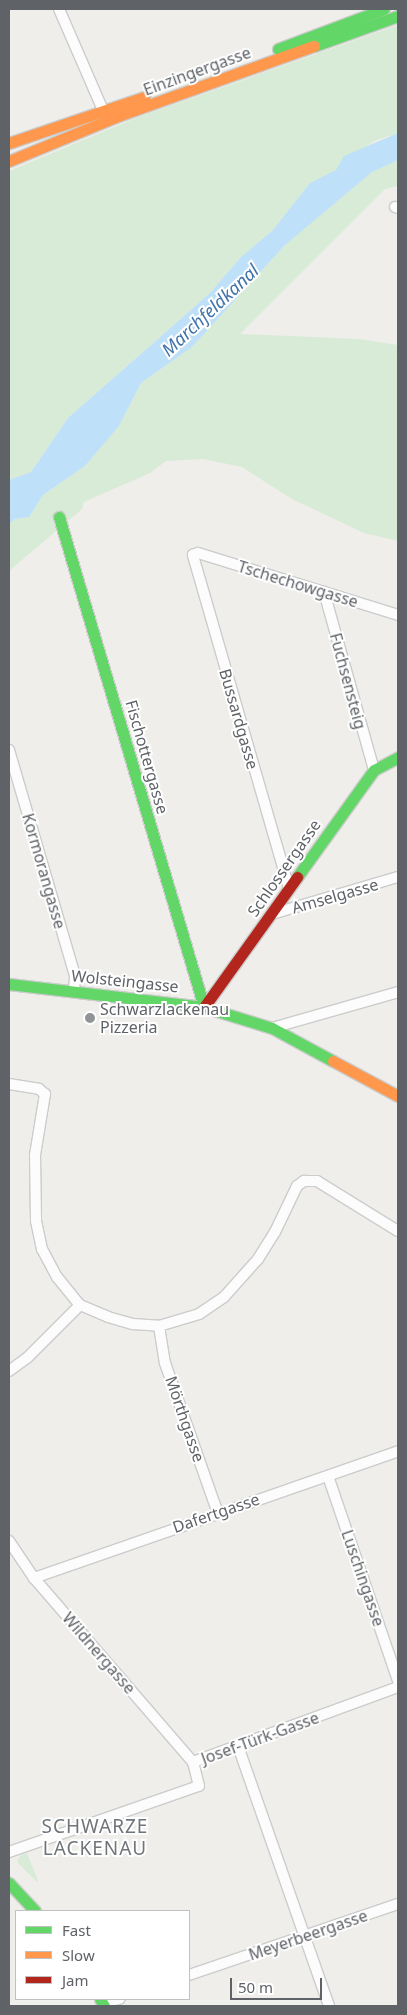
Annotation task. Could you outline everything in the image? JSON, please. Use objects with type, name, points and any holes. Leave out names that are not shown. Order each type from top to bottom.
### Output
[{"type":"street","points":[[59,9],[104,110]]},
{"type":"street","name":"Einzingergasse","points":[[9,143],[196,80],[384,9]]},
{"type":"street","name":"Einzingergasse","points":[[9,162],[118,116],[398,16]]},
{"type":"street","name":"Fischottergasse","points":[[59,517],[204,1007]]},
{"type":"street","name":"Tschechowgasse","points":[[198,553],[398,615]]},
{"type":"street","name":"Bussardgasse","points":[[198,553],[193,555],[289,888]]},
{"type":"street","name":"Fuchsensteig","points":[[324,592],[374,770]]},
{"type":"street","name":"Kormorangasse","points":[[9,750],[75,976],[74,992]]},
{"type":"street","name":"Schlossergasse","points":[[204,1007],[374,770],[398,757]]},
{"type":"street","name":"Amselgasse","points":[[272,914],[398,877]]},
{"type":"street","name":"Wolsteingasse","points":[[9,984],[204,1007],[272,1028],[398,1096]]},
{"type":"street","points":[[272,1028],[398,992]]},
{"type":"street","points":[[9,1084],[39,1089],[45,1094],[35,1155],[36,1221],[42,1249],[57,1277],[80,1305],[133,1324],[159,1326],[199,1314],[224,1297],[258,1259],[275,1232],[297,1186],[304,1181],[317,1181],[398,1231]]},
{"type":"street","points":[[9,1371],[27,1358],[80,1305]]},
{"type":"street","name":"Mörthgasse","points":[[159,1326],[165,1363],[217,1511]]},
{"type":"street","name":"Dafertgasse","points":[[34,1578],[217,1511],[328,1476],[398,1451]]},
{"type":"street","name":"Luschingasse","points":[[328,1476],[398,1681]]},
{"type":"street","name":"Wildnergasse","points":[[9,1541],[34,1578],[193,1762]]},
{"type":"street","name":"Josef-Türk-Gasse","points":[[9,1852],[199,1786],[193,1762],[398,1687]]},
{"type":"street","points":[[238,1746],[329,2006]]},
{"type":"street","points":[[9,1884],[34,1910]]},
{"type":"street","name":"Meyerbeergasse","points":[[190,1975],[398,1904]]},
{"type":"street","points":[[102,2003],[116,2000]]},
{"type":"green space","points":[[398,25],[398,133],[374,141],[337,170],[310,183],[272,231],[241,257],[209,294],[68,418],[31,472],[9,480],[9,171],[136,118]]},
{"type":"green space","points":[[398,160],[398,186],[385,189],[240,334],[359,339],[398,345],[398,541],[364,533],[292,499],[242,467],[203,459],[166,461],[150,473],[84,502],[82,509],[9,571],[9,524],[15,519],[29,517],[43,495],[85,466],[119,426],[141,383],[192,347],[284,246],[324,210],[372,171]]},
{"type":"green space","points":[[27,1853],[37,1882],[17,1862],[20,1856]]},
{"type":"water","name":"Marchfeldkanal","points":[[398,133],[398,160],[372,172],[284,246],[192,347],[141,383],[119,426],[85,466],[43,495],[29,517],[15,519],[9,524],[9,480],[31,472],[68,418],[209,294],[241,257],[272,231],[310,183],[336,170],[344,156]]},
{"type":"traffic: fast","points":[[278,49],[384,9]]},
{"type":"traffic: fast","points":[[314,46],[398,16]]},
{"type":"traffic: fast","points":[[59,517],[204,1007]]},
{"type":"traffic: fast","points":[[297,877],[374,770],[398,757]]},
{"type":"traffic: fast","points":[[9,984],[204,1007],[272,1028],[333,1061]]},
{"type":"traffic: fast","points":[[9,1883],[34,1910]]},
{"type":"traffic: fast","points":[[101,2000],[104,2006]]},
{"type":"traffic: slow","points":[[9,161],[118,116],[314,46]]},
{"type":"traffic: slow","points":[[9,143],[144,97]]},
{"type":"traffic: slow","points":[[333,1061],[398,1096]]},
{"type":"traffic: jam","points":[[204,1007],[297,877]]},
{"type":"place","name":"Schwarzlackenau Pizzeria","points":[[90,1018]]},
{"type":"district","name":"SCHWARZE LACKENAU","points":[[95,1838]]}]
